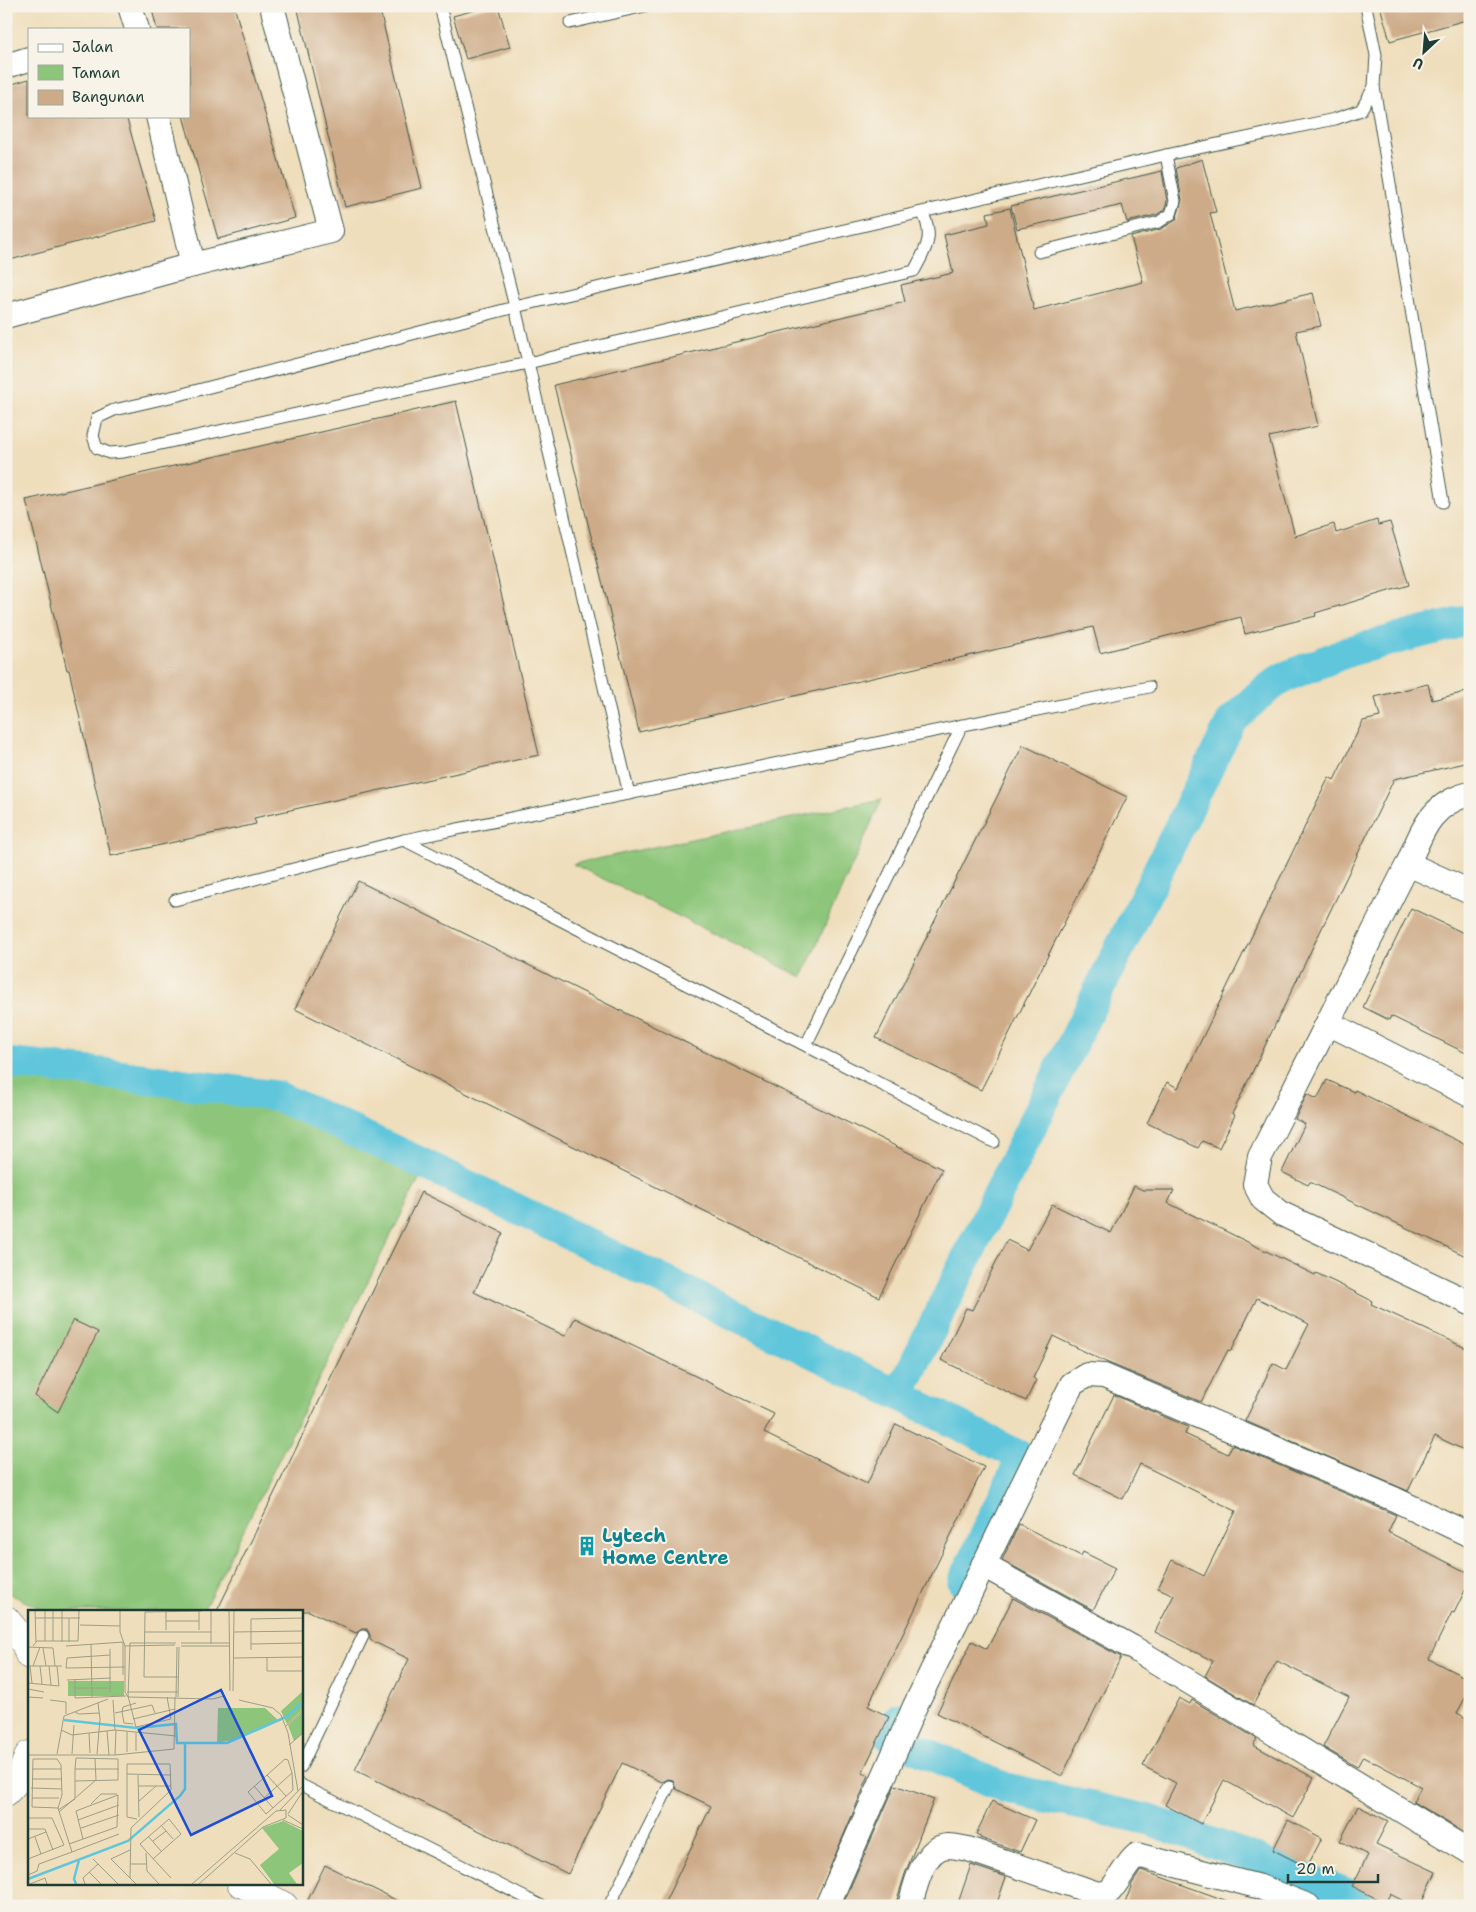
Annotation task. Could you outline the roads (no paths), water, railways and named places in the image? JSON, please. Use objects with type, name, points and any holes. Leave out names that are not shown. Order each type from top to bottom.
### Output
[{"type":"street","points":[[6,316],[193,265],[331,231],[272,6]]},
{"type":"street","points":[[6,66],[28,59]]},
{"type":"street","points":[[158,118],[193,265]]},
{"type":"street","points":[[1470,794],[1441,806],[1425,826],[1408,864],[1260,1157],[1255,1184],[1263,1199],[1282,1214],[1470,1303]]},
{"type":"street","points":[[1408,864],[1470,892]]},
{"type":"street","points":[[1328,1023],[1470,1095]]},
{"type":"street","points":[[827,1906],[915,1706],[982,1564],[1072,1384],[1087,1375],[1104,1376],[1385,1496],[1470,1535]]},
{"type":"street","points":[[982,1564],[1135,1649],[1470,1852]]},
{"type":"street","points":[[6,1620],[25,1643],[28,1652]]},
{"type":"street","points":[[6,1792],[20,1777],[28,1757]]},
{"type":"street","points":[[6,1800],[16,1796],[28,1795]]},
{"type":"street","points":[[910,1906],[916,1882],[930,1856],[940,1848],[948,1846],[968,1849],[1098,1894],[1109,1892],[1120,1880],[1129,1862],[1137,1855],[1260,1887],[1308,1906]]},
{"type":"street","points":[[245,1884],[284,1906]]},
{"type":"lane","points":[[440,6],[515,308],[629,794]]},
{"type":"lane","points":[[570,23],[645,6]]},
{"type":"lane","points":[[1366,6],[1376,55],[1374,87],[1442,502]]},
{"type":"lane","points":[[922,212],[929,226],[926,248],[914,271],[528,363],[124,452],[110,453],[97,448],[93,436],[98,418],[114,410],[515,308],[922,212],[1166,155],[1335,119],[1361,110],[1374,87]]},
{"type":"lane","points":[[1039,252],[1160,222],[1171,214],[1175,201],[1166,155]]},
{"type":"lane","points":[[175,900],[404,840],[1149,687]]},
{"type":"lane","points":[[806,1045],[962,725]]},
{"type":"lane","points":[[404,840],[994,1142]]},
{"type":"lane","points":[[302,1765],[363,1636]]},
{"type":"lane","points":[[302,1786],[542,1906]]},
{"type":"lane","points":[[609,1906],[670,1786]]},
{"type":"waterway","points":[[6,1063],[111,1074],[277,1096],[426,1165],[899,1395],[1231,722],[1258,696],[1282,678],[1350,651],[1470,620]]},
{"type":"waterway","points":[[899,1395],[1022,1457],[963,1582]]},
{"type":"waterway","points":[[899,1718],[890,1737],[1006,1788],[1150,1820],[1381,1906]]},
{"type":"place","name":"Lytech Home Centre","points":[[587,1546]]}]
